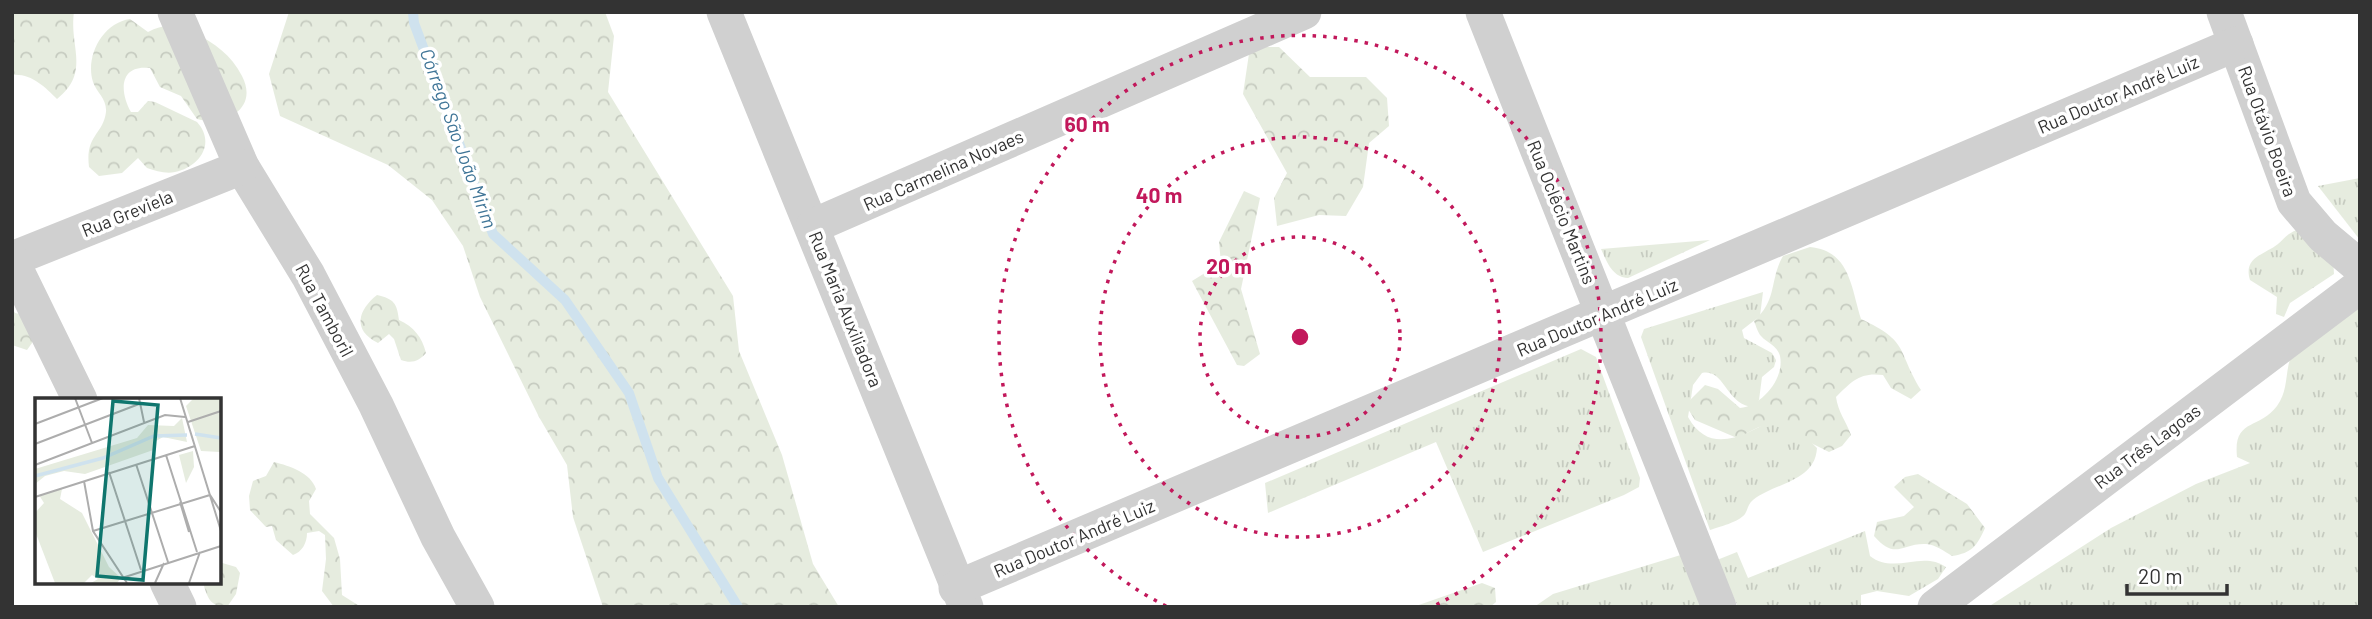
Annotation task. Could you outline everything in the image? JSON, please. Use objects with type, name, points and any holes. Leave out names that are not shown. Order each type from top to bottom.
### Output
[{"type":"street","name":"Rua Tamboril","points":[[175,12],[242,167],[308,275],[376,405],[439,537],[477,607]]},
{"type":"street","name":"Rua Maria Auxiliadora","points":[[724,12],[813,226],[961,597]]},
{"type":"street","name":"Rua Carmelina Novaes","points":[[813,226],[1304,12]]},
{"type":"street","name":"Rua Oclêcio Martins","points":[[1483,12],[1719,607]]},
{"type":"street","name":"Rua Doutor André Luiz","points":[[961,597],[1602,315],[2230,28]]},
{"type":"street","name":"Rua Otávio Boeira","points":[[2230,28],[2294,202],[2323,236],[2360,267]]},
{"type":"street","name":"Rua Greviela","points":[[12,260],[242,167]]},
{"type":"street","points":[[12,260],[79,398]]},
{"type":"street","name":"Rua Três Lagoas","points":[[1935,607],[2360,286]]},
{"type":"street","points":[[168,584],[179,607]]},
{"type":"green space","points":[[12,12],[74,12],[76,69],[67,89],[57,99],[31,79],[12,75]]},
{"type":"green space","points":[[289,12],[605,12],[614,36],[608,92],[733,296],[739,351],[782,455],[813,564],[839,607],[603,607],[573,517],[567,465],[539,417],[480,297],[463,246],[432,200],[388,165],[280,116],[269,74]]},
{"type":"green space","points":[[130,19],[148,32],[166,26],[182,28],[216,45],[228,56],[242,76],[246,98],[243,106],[228,117],[208,121],[197,119],[181,96],[160,87],[150,68],[132,71],[124,81],[125,97],[131,112],[138,112],[148,101],[155,102],[197,122],[203,130],[205,146],[198,160],[175,172],[147,168],[138,158],[122,173],[99,176],[89,167],[88,156],[92,142],[102,126],[106,107],[93,82],[91,62],[104,34],[111,27]]},
{"type":"green space","points":[[1250,47],[1279,47],[1310,77],[1366,77],[1387,98],[1389,126],[1369,143],[1363,187],[1346,216],[1319,215],[1277,226],[1274,198],[1287,173],[1243,94]]},
{"type":"green space","points":[[2360,178],[2360,240],[2318,186]]},
{"type":"green space","points":[[1244,191],[1260,198],[1241,289],[1260,354],[1244,366],[1237,365],[1192,281],[1221,263],[1219,242]]},
{"type":"green space","points":[[2297,230],[2333,260],[2334,274],[2290,303],[2284,317],[2276,314],[2277,297],[2250,280],[2249,266],[2256,258]]},
{"type":"green space","points":[[1710,240],[1628,278],[1614,272],[1601,249]]},
{"type":"green space","points":[[1810,247],[1833,255],[1841,263],[1851,283],[1861,319],[1895,341],[1921,390],[1911,399],[1891,388],[1883,375],[1875,374],[1862,376],[1852,382],[1836,397],[1851,435],[1842,446],[1829,452],[1775,425],[1759,427],[1737,438],[1695,420],[1688,409],[1690,400],[1705,385],[1718,389],[1740,408],[1756,402],[1770,390],[1779,374],[1780,356],[1760,335],[1754,321],[1767,305],[1783,256]]},
{"type":"green space","points":[[1763,292],[1760,316],[1742,330],[1744,338],[1772,353],[1776,360],[1774,367],[1762,377],[1759,400],[1754,407],[1745,405],[1737,401],[1716,376],[1702,373],[1693,385],[1688,417],[1697,429],[1717,439],[1740,436],[1774,419],[1806,437],[1817,448],[1815,459],[1801,475],[1753,500],[1742,517],[1710,530],[1641,337],[1644,329]]},
{"type":"green space","points":[[377,295],[394,303],[399,320],[420,337],[426,353],[421,358],[412,362],[401,360],[394,339],[389,334],[378,343],[364,332],[361,326],[362,313]]},
{"type":"green space","points":[[2360,300],[2360,607],[1988,607],[2111,528],[2196,484],[2250,463],[2237,457],[2239,436],[2243,430],[2270,413],[2281,400],[2290,359]]},
{"type":"green space","points":[[12,308],[15,313],[25,315],[37,336],[27,350],[12,345]]},
{"type":"green space","points":[[1581,349],[1596,357],[1640,478],[1639,487],[1624,495],[1483,552],[1436,442],[1268,513],[1265,483]]},
{"type":"green space","points":[[274,462],[299,471],[313,483],[316,489],[309,501],[310,514],[334,538],[340,559],[342,595],[361,607],[334,607],[322,591],[326,559],[325,535],[319,531],[307,533],[303,547],[293,555],[276,540],[272,526],[266,527],[250,510],[249,496],[253,481],[266,476]]},
{"type":"green space","points":[[1918,474],[1967,504],[1985,528],[1969,551],[1952,556],[1926,544],[1894,549],[1888,548],[1874,536],[1877,522],[1904,516],[1914,507],[1894,487],[1905,477]]},
{"type":"green space","points":[[1865,531],[1870,556],[1879,561],[1927,561],[1946,567],[1938,579],[1909,596],[1877,591],[1861,595],[1861,607],[1738,607],[1717,560],[1737,552],[1748,578]]},
{"type":"green space","points":[[1684,554],[1704,607],[1534,607],[1553,594]]},
{"type":"green space","points":[[220,562],[236,567],[240,573],[236,594],[227,607],[213,603],[204,584],[220,584]]},
{"type":"green space","points":[[1482,583],[1495,588],[1496,602],[1490,607],[1413,607]]},
{"type":"waterway","name":"Córrego São João Mirim","points":[[413,12],[414,23],[493,234],[565,300],[629,393],[658,478],[738,607]]}]
